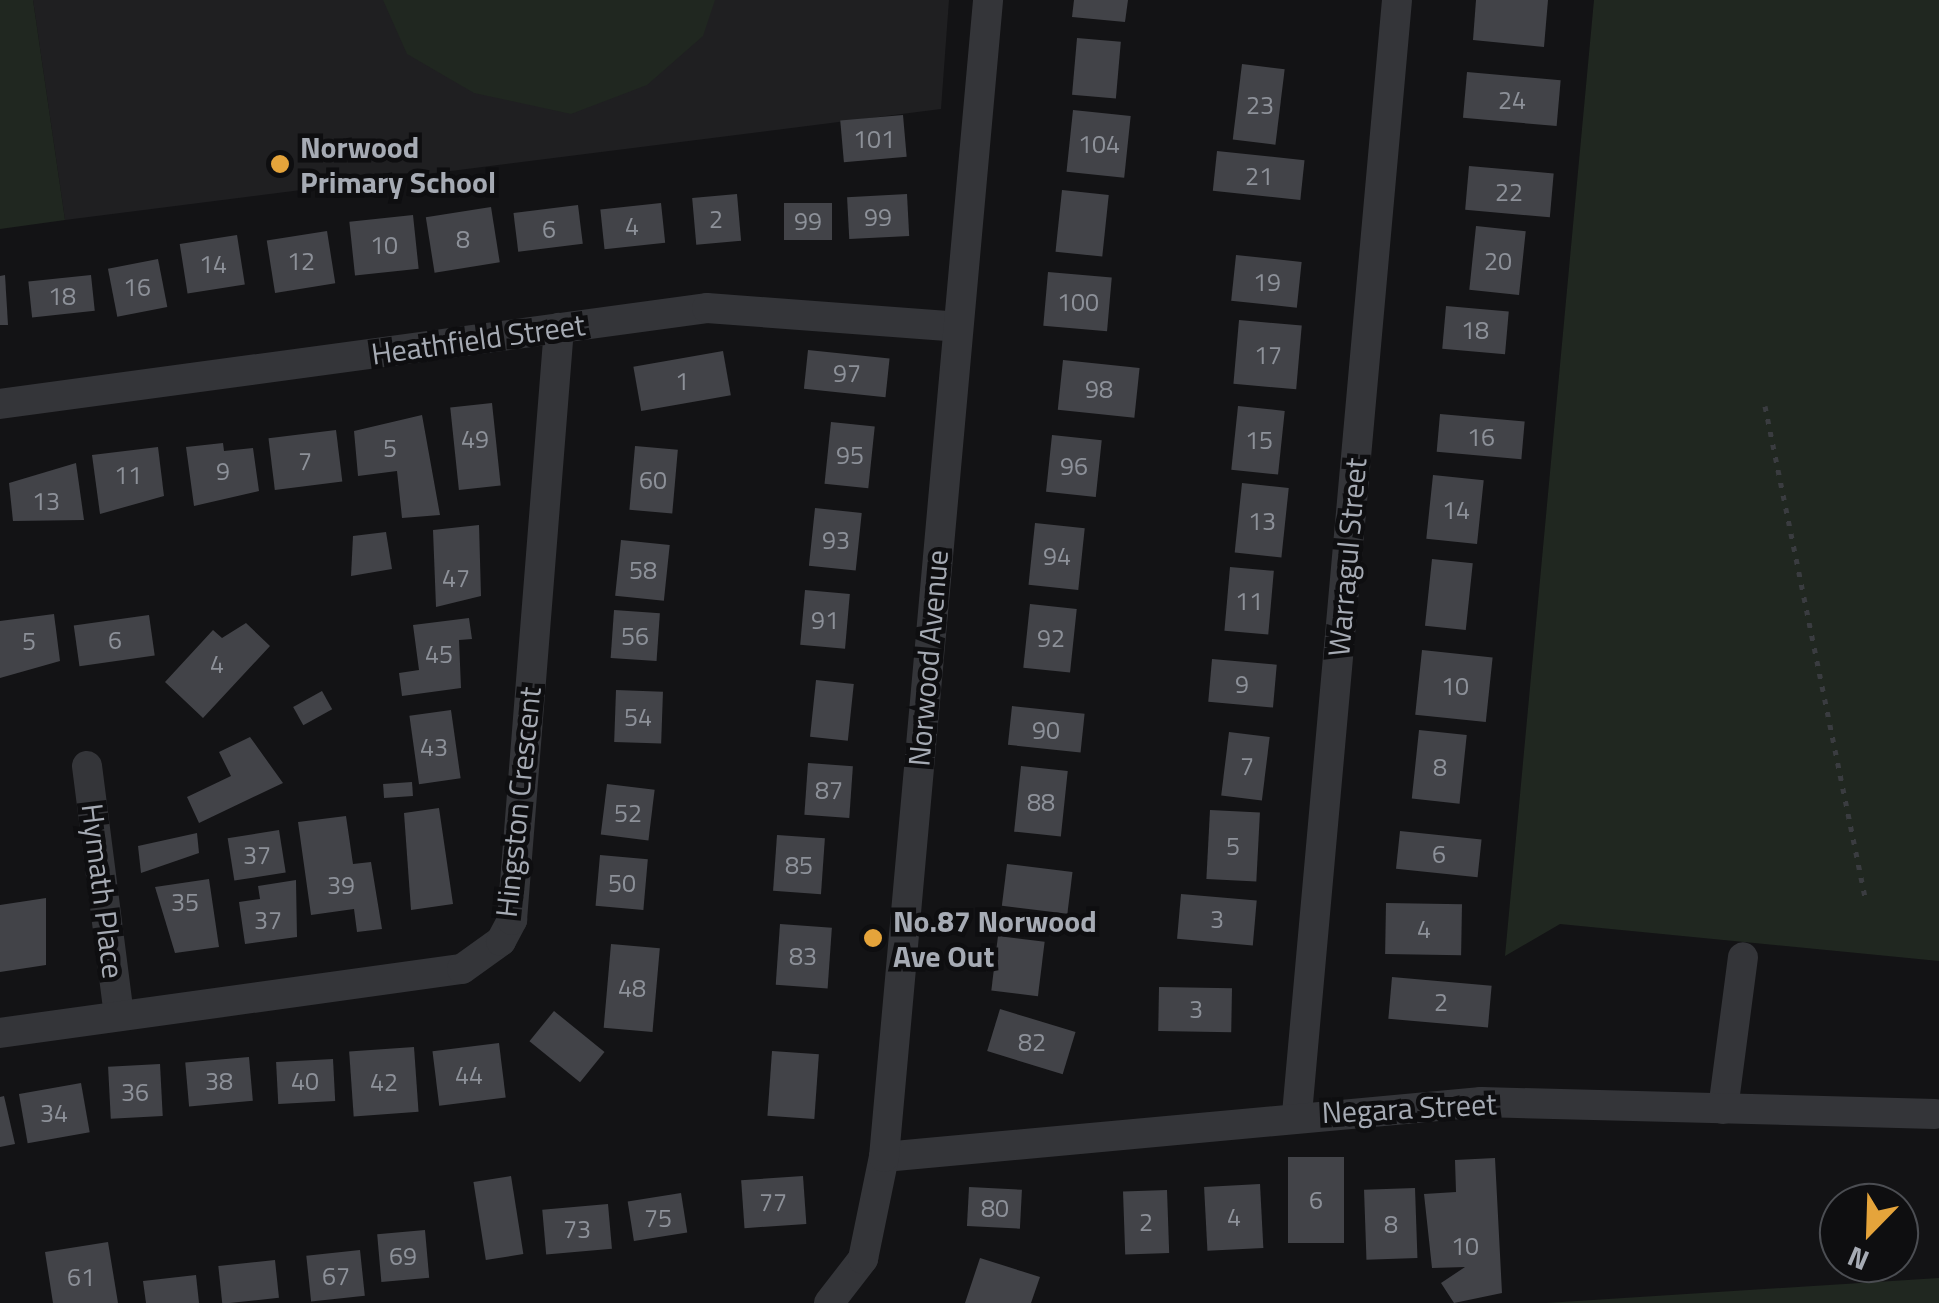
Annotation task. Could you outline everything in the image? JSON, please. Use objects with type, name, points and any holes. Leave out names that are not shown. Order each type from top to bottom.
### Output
[{"type":"street","name":"Norwood Avenue","points":[[829,1303],[864,1259],[884,1157],[988,0]]},
{"type":"street","name":"Warragul Street","points":[[1297,1114],[1397,0]]},
{"type":"street","name":"Heathfield Street","points":[[0,404],[707,308],[957,327]]},
{"type":"street","name":"Hingston Crescent","points":[[0,1033],[462,970],[500,941],[512,920],[559,328]]},
{"type":"street","name":"Hymath Place","points":[[86,766],[120,1016]]},
{"type":"street","points":[[1723,1108],[1743,957]]},
{"type":"street","name":"Negara Street","points":[[884,1157],[1297,1114],[1481,1102],[1935,1114]]},
{"type":"path","points":[[1764,406],[1866,902]]},
{"type":"shaded area","points":[[0,0],[33,0],[65,220],[0,229]]},
{"type":"shaded area","name":"Norwood Primary School","points":[[33,0],[949,0],[941,109],[65,220]]},
{"type":"shaded area","points":[[383,0],[715,0],[703,36],[647,85],[571,114],[474,93],[407,54]]},
{"type":"shaded area","points":[[1594,0],[1939,0],[1939,961],[1560,924],[1505,956]]},
{"type":"shaded area","points":[[1939,1278],[1939,1303],[1546,1303],[1860,1283],[1919,1283],[1919,1279]]},
{"type":"building","points":[[1074,0],[1128,0],[1125,22],[1072,17]]},
{"type":"building","points":[[1476,0],[1548,0],[1544,47],[1473,40]]},
{"type":"building","points":[[1077,38],[1121,42],[1116,99],[1072,95]]},
{"type":"building","points":[[1242,64],[1285,69],[1275,145],[1233,139]]},
{"type":"building","points":[[1467,72],[1561,80],[1557,126],[1463,118]]},
{"type":"building","points":[[1073,110],[1131,116],[1124,178],[1067,172]]},
{"type":"building","points":[[903,115],[907,157],[844,162],[840,120]]},
{"type":"building","points":[[1217,151],[1305,160],[1300,200],[1213,191]]},
{"type":"building","points":[[1469,166],[1554,173],[1550,217],[1465,210]]},
{"type":"building","points":[[1062,190],[1109,195],[1102,257],[1056,252]]},
{"type":"building","points":[[737,194],[741,241],[696,245],[692,198]]},
{"type":"building","points":[[907,194],[909,236],[849,239],[847,197]]},
{"type":"building","points":[[661,203],[665,243],[605,249],[600,209]]},
{"type":"building","points":[[784,203],[832,203],[832,240],[784,240]]},
{"type":"building","points":[[578,205],[583,244],[518,252],[513,213]]},
{"type":"building","points":[[491,207],[500,262],[435,273],[426,217]]},
{"type":"building","points":[[413,215],[419,269],[355,275],[349,222]]},
{"type":"building","points":[[1476,226],[1526,231],[1519,295],[1469,290]]},
{"type":"building","points":[[327,231],[335,283],[275,293],[267,241]]},
{"type":"building","points":[[237,235],[245,284],[188,293],[180,244]]},
{"type":"building","points":[[1236,255],[1302,262],[1297,308],[1231,301]]},
{"type":"building","points":[[158,259],[167,307],[117,317],[108,269]]},
{"type":"building","points":[[1048,272],[1112,278],[1107,331],[1043,326]]},
{"type":"building","points":[[5,275],[8,325],[0,325],[0,276]]},
{"type":"building","points":[[91,275],[95,311],[32,317],[28,282]]},
{"type":"building","points":[[1446,306],[1509,311],[1505,354],[1442,349]]},
{"type":"building","points":[[1239,320],[1302,325],[1296,389],[1233,384]]},
{"type":"building","points":[[808,350],[890,359],[885,397],[804,389]]},
{"type":"building","points":[[723,351],[731,395],[641,411],[633,367]]},
{"type":"building","points":[[1063,360],[1140,368],[1134,418],[1058,410]]},
{"type":"building","points":[[492,403],[501,486],[459,490],[450,407]]},
{"type":"building","points":[[1238,406],[1285,411],[1278,475],[1231,470]]},
{"type":"building","points":[[1440,414],[1525,421],[1521,459],[1437,452]]},
{"type":"building","points":[[422,415],[440,515],[402,518],[397,471],[358,476],[354,431]]},
{"type":"building","points":[[831,422],[875,427],[868,488],[825,484]]},
{"type":"building","points":[[336,430],[342,482],[275,490],[269,438]]},
{"type":"building","points":[[1052,435],[1102,440],[1096,497],[1046,492]]},
{"type":"building","points":[[223,443],[224,451],[253,448],[259,491],[194,506],[186,447]]},
{"type":"building","points":[[635,446],[678,450],[672,514],[629,510]]},
{"type":"building","points":[[158,447],[164,496],[100,514],[92,455]]},
{"type":"building","points":[[76,463],[84,520],[13,521],[9,483]]},
{"type":"building","points":[[1433,475],[1484,480],[1477,544],[1426,539]]},
{"type":"building","points":[[1242,483],[1289,488],[1281,558],[1235,553]]},
{"type":"building","points":[[815,508],[862,513],[856,571],[809,566]]},
{"type":"building","points":[[1035,523],[1085,528],[1078,590],[1029,585]]},
{"type":"building","points":[[479,525],[481,596],[436,607],[433,530]]},
{"type":"building","points":[[386,532],[392,569],[351,576],[353,536]]},
{"type":"building","points":[[621,540],[670,545],[664,601],[615,596]]},
{"type":"building","points":[[1432,559],[1473,563],[1466,630],[1425,626]]},
{"type":"building","points":[[1230,567],[1274,571],[1268,635],[1224,631]]},
{"type":"building","points":[[805,590],[850,594],[845,649],[800,645]]},
{"type":"building","points":[[1030,604],[1077,609],[1070,673],[1023,668]]},
{"type":"building","points":[[614,610],[660,613],[657,661],[611,658]]},
{"type":"building","points":[[54,614],[60,661],[0,678],[0,621]]},
{"type":"building","points":[[149,615],[155,656],[79,666],[74,626]]},
{"type":"building","points":[[469,618],[472,639],[459,640],[461,688],[402,696],[399,673],[419,670],[413,625]]},
{"type":"building","points":[[246,623],[270,646],[203,718],[165,682],[213,630],[222,638]]},
{"type":"building","points":[[1422,650],[1493,657],[1486,722],[1415,715]]},
{"type":"building","points":[[1212,659],[1277,665],[1273,708],[1208,702]]},
{"type":"building","points":[[816,680],[854,684],[848,741],[810,737]]},
{"type":"building","points":[[616,690],[663,692],[661,744],[614,742]]},
{"type":"building","points":[[322,691],[332,709],[303,725],[293,707]]},
{"type":"building","points":[[1012,706],[1085,714],[1081,752],[1008,745]]},
{"type":"building","points":[[451,710],[461,778],[419,784],[409,716]]},
{"type":"building","points":[[1419,730],[1467,735],[1460,804],[1412,799]]},
{"type":"building","points":[[1229,732],[1270,737],[1262,801],[1221,796]]},
{"type":"building","points":[[250,737],[283,783],[199,823],[187,797],[231,776],[219,752]]},
{"type":"building","points":[[808,763],[853,766],[849,818],[804,815]]},
{"type":"building","points":[[1021,766],[1068,771],[1061,837],[1014,832]]},
{"type":"building","points":[[412,782],[413,796],[384,798],[383,784]]},
{"type":"building","points":[[607,784],[655,790],[648,840],[601,835]]},
{"type":"building","points":[[439,808],[453,904],[411,910],[404,813]]},
{"type":"building","points":[[1210,810],[1260,813],[1256,882],[1206,879]]},
{"type":"building","points":[[346,816],[353,864],[371,862],[382,929],[357,932],[354,909],[311,915],[298,822]]},
{"type":"building","points":[[279,830],[286,872],[234,881],[228,838]]},
{"type":"building","points":[[1400,831],[1482,840],[1478,877],[1396,869]]},
{"type":"building","points":[[197,833],[199,853],[141,873],[138,846]]},
{"type":"building","points":[[777,835],[825,838],[821,894],[773,891]]},
{"type":"building","points":[[600,855],[648,859],[643,910],[596,906]]},
{"type":"building","points":[[1007,864],[1073,872],[1067,914],[1002,906]]},
{"type":"building","points":[[209,879],[219,947],[175,953],[155,887]]},
{"type":"building","points":[[296,880],[297,937],[245,944],[239,902],[260,899],[258,886]]},
{"type":"building","points":[[1181,894],[1257,901],[1253,945],[1177,939]]},
{"type":"building","points":[[46,898],[46,965],[0,972],[0,905]]},
{"type":"building","points":[[1386,903],[1462,904],[1461,955],[1385,954]]},
{"type":"building","points":[[780,924],[832,928],[828,988],[776,985]]},
{"type":"building","points":[[998,936],[1045,942],[1038,996],[991,991]]},
{"type":"building","points":[[611,944],[660,948],[652,1032],[604,1028]]},
{"type":"building","points":[[1392,977],[1492,986],[1488,1028],[1388,1019]]},
{"type":"building","points":[[1159,987],[1232,988],[1231,1032],[1158,1031]]},
{"type":"building","points":[[1000,1009],[1076,1032],[1063,1074],[987,1051]]},
{"type":"building","points":[[554,1011],[605,1052],[580,1082],[529,1041]]},
{"type":"building","points":[[499,1043],[506,1098],[439,1106],[432,1051]]},
{"type":"building","points":[[414,1047],[419,1112],[354,1116],[349,1052]]},
{"type":"building","points":[[772,1051],[819,1054],[814,1119],[767,1116]]},
{"type":"building","points":[[249,1057],[253,1101],[189,1106],[185,1063]]},
{"type":"building","points":[[333,1059],[335,1101],[278,1104],[276,1062]]},
{"type":"building","points":[[160,1064],[163,1116],[111,1119],[108,1067]]},
{"type":"building","points":[[81,1083],[90,1132],[28,1143],[19,1094]]},
{"type":"building","points":[[4,1096],[15,1144],[0,1147],[0,1097]]},
{"type":"building","points":[[1288,1157],[1344,1157],[1344,1243],[1288,1243]]},
{"type":"building","points":[[1495,1158],[1502,1293],[1454,1303],[1441,1283],[1465,1267],[1432,1268],[1424,1194],[1456,1192],[1455,1160]]},
{"type":"building","points":[[511,1176],[523,1254],[486,1260],[473,1182]]},
{"type":"building","points":[[803,1176],[806,1224],[744,1228],[741,1180]]},
{"type":"building","points":[[1260,1184],[1263,1248],[1207,1251],[1204,1187]]},
{"type":"building","points":[[969,1187],[1022,1190],[1020,1229],[967,1226]]},
{"type":"building","points":[[1415,1188],[1417,1258],[1366,1260],[1364,1190]]},
{"type":"building","points":[[1167,1190],[1169,1253],[1125,1254],[1123,1192]]},
{"type":"building","points":[[681,1193],[687,1233],[634,1241],[628,1201]]},
{"type":"building","points":[[608,1204],[612,1249],[546,1255],[542,1210]]},
{"type":"building","points":[[425,1230],[429,1278],[381,1282],[377,1234]]},
{"type":"building","points":[[108,1242],[118,1303],[53,1303],[45,1252]]},
{"type":"building","points":[[360,1250],[365,1296],[311,1301],[306,1256]]},
{"type":"building","points":[[980,1258],[1040,1277],[1031,1303],[965,1303]]},
{"type":"building","points":[[275,1260],[279,1298],[222,1303],[218,1266]]},
{"type":"building","points":[[196,1275],[199,1303],[146,1303],[143,1281]]},
{"type":"place","name":"Norwood Primary School","points":[[280,164]]},
{"type":"place","name":"No.87 Norwood Ave Out","points":[[873,938]]}]
